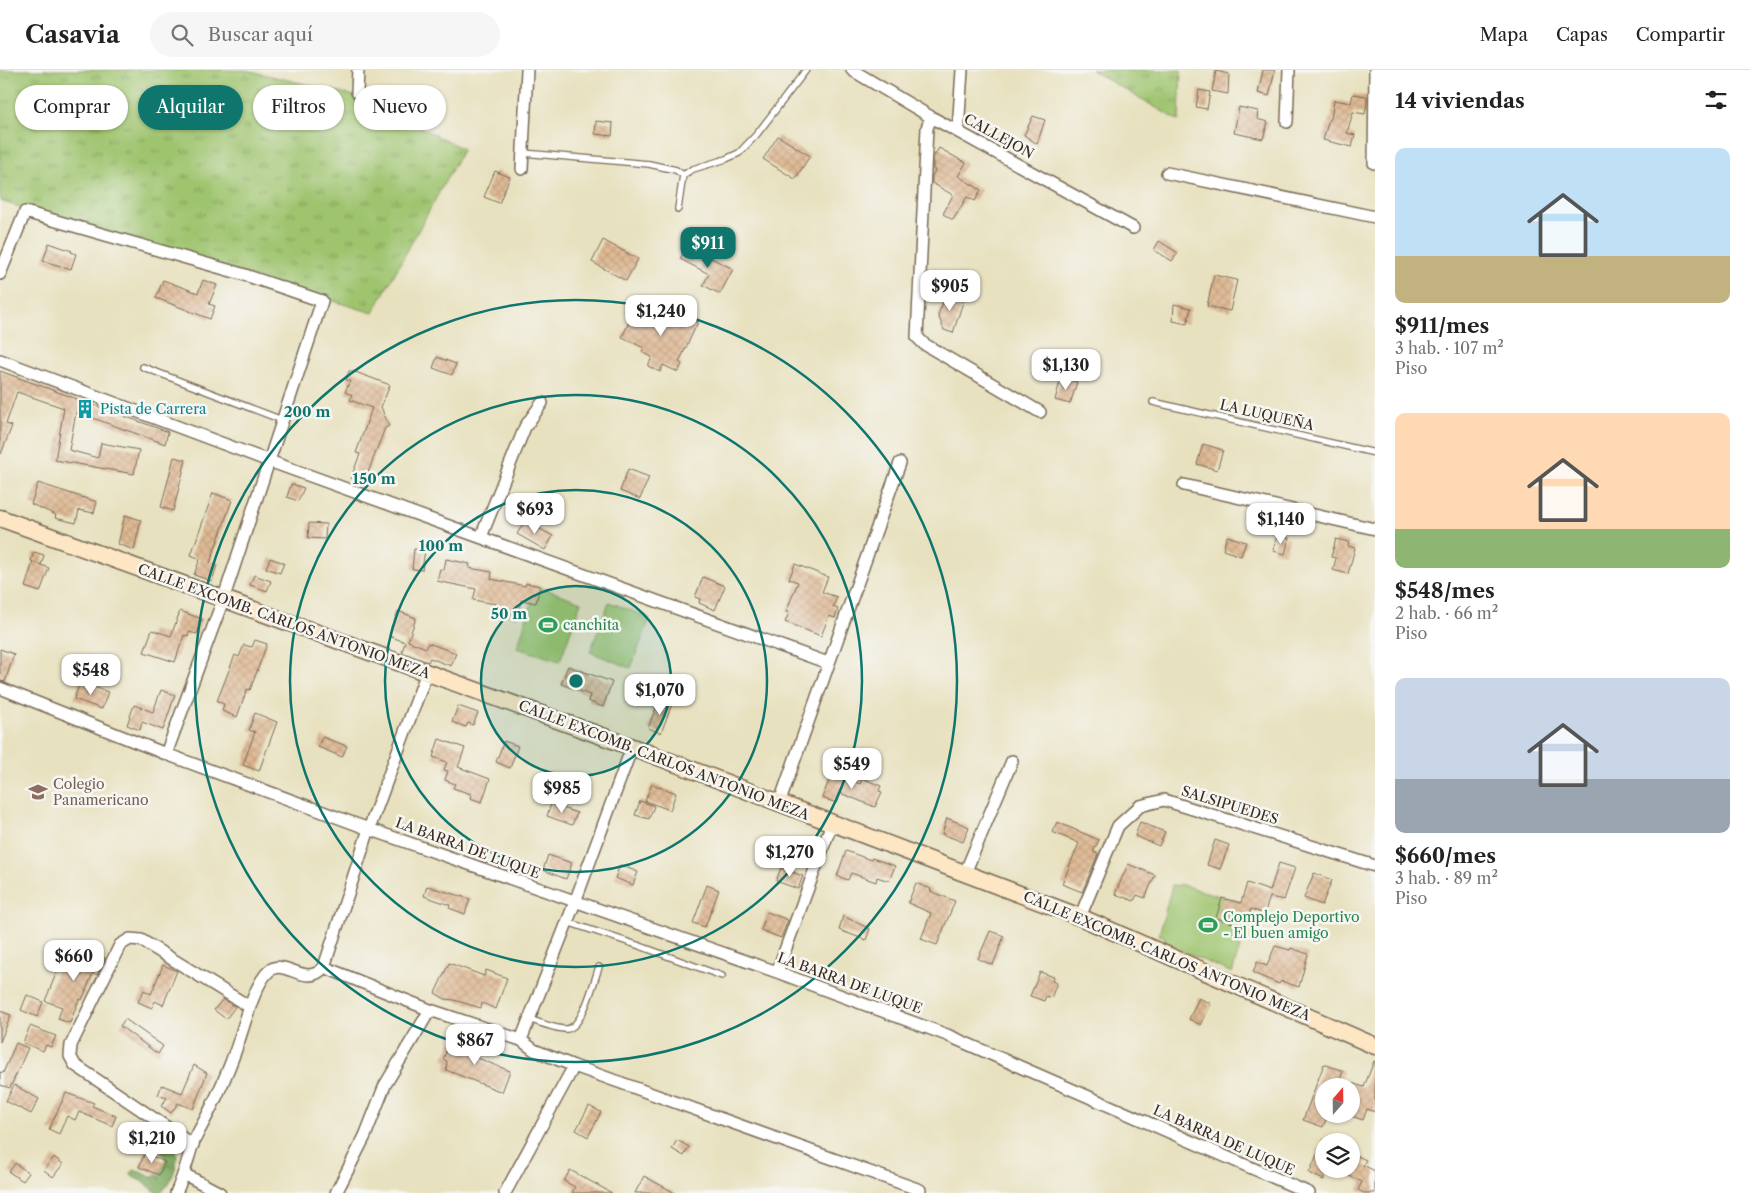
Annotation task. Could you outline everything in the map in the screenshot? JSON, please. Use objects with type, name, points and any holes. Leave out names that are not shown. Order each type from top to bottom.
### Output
[{"type":"street","points":[[357,85],[358,70]]},
{"type":"street","points":[[522,169],[527,70]]},
{"type":"street","name":"CALLEJON","points":[[852,70],[1133,228]]},
{"type":"street","points":[[958,131],[962,70]]},
{"type":"street","points":[[1287,122],[1290,70]]},
{"type":"street","points":[[1374,70],[1374,163]]},
{"type":"street","points":[[931,116],[927,128],[918,337],[924,344],[1040,412]]},
{"type":"street","points":[[1167,173],[1375,216]]},
{"type":"street","points":[[0,274],[25,212],[242,274],[322,302],[222,600],[166,754]]},
{"type":"street","points":[[0,360],[269,461],[828,663]]},
{"type":"street","points":[[481,537],[525,427],[542,403]]},
{"type":"street","points":[[779,804],[900,463]]},
{"type":"street","points":[[1184,485],[1375,529]]},
{"type":"street","name":"CALLE EXCOMB. CARLOS ANTONIO MEZA","points":[[0,518],[222,600],[427,672],[1080,916],[1375,1046]]},
{"type":"street","points":[[176,1193],[193,1145],[228,1069],[257,990],[269,971],[280,967],[301,974],[312,975],[319,974],[324,967],[369,829],[427,672]]},
{"type":"street","name":"LA BARRA DE LUQUE","points":[[0,688],[166,754],[369,829],[777,972],[947,1035],[1309,1193]]},
{"type":"street","points":[[520,1040],[575,902],[632,748]]},
{"type":"street","points":[[965,873],[1012,761]]},
{"type":"street","name":"SALSIPUEDES","points":[[1080,916],[1118,826],[1140,806],[1164,800],[1375,866]]},
{"type":"street","points":[[777,972],[832,823]]},
{"type":"street","points":[[193,1145],[75,1065],[70,1056],[71,1045],[120,945],[130,939],[141,940],[250,1007]]},
{"type":"street","points":[[324,967],[430,1010],[520,1040],[534,1050],[574,1066],[920,1190],[918,1193]]},
{"type":"street","points":[[336,1193],[365,1136],[385,1085],[430,1010]]},
{"type":"street","points":[[505,1193],[574,1066]]},
{"type":"street","points":[[184,1174],[220,1193]]},
{"type":"lane","points":[[683,175],[693,169],[739,153],[757,134],[806,70]]},
{"type":"lane","points":[[523,153],[649,164],[676,170],[683,175]]},
{"type":"lane","points":[[678,209],[683,175]]},
{"type":"lane","points":[[143,367],[282,420]]},
{"type":"lane","name":"LA LUQUEÑA","points":[[1153,402],[1375,453]]},
{"type":"lane","points":[[567,922],[722,976]]},
{"type":"lane","points":[[529,1018],[567,1029],[574,1027],[581,1018],[599,967]]},
{"type":"green space","points":[[0,70],[246,70],[309,85],[253,85],[253,130],[344,130],[344,93],[354,96],[354,130],[426,130],[463,149],[373,313],[0,201]]},
{"type":"green space","points":[[1091,70],[1181,70],[1179,121]]},
{"type":"green space","name":"canchita","points":[[537,586],[581,602],[560,661],[517,648]]},
{"type":"green space","points":[[609,602],[650,618],[631,668],[590,652]]},
{"type":"green space","name":"Complejo Deportivo - El buen amigo","points":[[1179,884],[1253,906],[1232,973],[1164,943],[1165,937],[1159,935],[1172,885],[1178,886]]},
{"type":"green space","points":[[145,1127],[149,1132],[171,1147],[177,1155],[173,1176],[160,1193],[154,1191],[130,1174],[134,1170],[154,1176],[161,1169],[166,1159],[157,1150],[139,1147],[139,1136]]},
{"type":"building","points":[[1263,70],[1275,70],[1269,96],[1258,93]]},
{"type":"building","points":[[1216,71],[1229,74],[1228,94],[1212,91]]},
{"type":"building","points":[[1199,90],[1210,92],[1207,109],[1196,107]]},
{"type":"building","points":[[1353,94],[1367,96],[1367,102],[1365,114],[1353,112],[1347,133],[1355,135],[1352,147],[1323,140],[1329,119],[1331,119],[1334,100],[1351,103]]},
{"type":"building","points":[[1239,107],[1258,111],[1257,119],[1268,122],[1263,139],[1234,133]]},
{"type":"building","points":[[1033,116],[1045,120],[1037,144],[1024,135]]},
{"type":"building","points":[[596,121],[613,123],[612,136],[595,134]]},
{"type":"building","points":[[778,136],[810,156],[795,179],[763,159]]},
{"type":"building","points":[[939,148],[966,163],[958,176],[981,190],[975,201],[967,197],[953,220],[943,214],[953,195],[932,183],[932,176],[935,170],[933,169],[933,158]]},
{"type":"building","points":[[495,171],[510,177],[499,203],[484,197]]},
{"type":"building","points":[[603,240],[638,259],[626,281],[592,262]]},
{"type":"building","points":[[1159,241],[1178,253],[1172,261],[1154,250]]},
{"type":"building","points":[[49,243],[76,254],[71,269],[43,261]]},
{"type":"building","points":[[687,246],[733,269],[720,294],[703,285],[709,274],[680,259]]},
{"type":"building","points":[[1214,275],[1237,280],[1230,311],[1207,306]]},
{"type":"building","points":[[163,280],[198,293],[203,280],[217,285],[209,304],[215,306],[210,319],[156,298]]},
{"type":"building","points":[[947,293],[964,299],[953,333],[944,330],[938,315]]},
{"type":"building","points":[[1174,304],[1191,308],[1187,324],[1173,321]]},
{"type":"building","points":[[636,308],[665,322],[671,309],[698,322],[679,362],[682,364],[678,372],[663,365],[660,372],[648,366],[652,357],[642,352],[644,348],[622,337]]},
{"type":"building","points":[[437,357],[456,364],[452,375],[433,368]]},
{"type":"building","points":[[0,371],[168,432],[165,444],[76,412],[69,450],[98,458],[101,443],[139,450],[134,474],[55,460],[64,408],[17,392],[6,424],[12,426],[0,454]]},
{"type":"building","points":[[349,371],[390,385],[381,407],[389,426],[385,428],[364,483],[351,478],[360,454],[356,453],[372,408],[350,400],[352,395],[345,392],[350,381],[346,380]]},
{"type":"building","points":[[1061,378],[1077,382],[1070,404],[1055,400]]},
{"type":"building","points":[[1203,444],[1223,450],[1217,470],[1197,464]]},
{"type":"building","points":[[174,457],[186,460],[173,511],[161,507]]},
{"type":"building","points":[[628,469],[649,477],[640,499],[620,491]]},
{"type":"building","points":[[38,483],[97,502],[94,513],[79,510],[76,523],[55,518],[56,515],[31,504]]},
{"type":"building","points":[[291,484],[304,488],[298,501],[287,497]]},
{"type":"building","points":[[213,493],[232,500],[210,563],[217,565],[212,581],[194,575],[200,559],[191,555]]},
{"type":"building","points":[[125,515],[141,520],[134,550],[118,544]]},
{"type":"building","points":[[525,521],[553,536],[545,550],[517,534]]},
{"type":"building","points":[[309,523],[326,524],[325,539],[308,538]]},
{"type":"building","points":[[1227,536],[1246,542],[1241,556],[1223,550]]},
{"type":"building","points":[[1277,536],[1289,538],[1285,554],[1273,551]]},
{"type":"building","points":[[1336,539],[1349,542],[1348,546],[1355,548],[1348,574],[1333,570],[1336,558],[1331,557]]},
{"type":"building","points":[[414,549],[425,550],[422,570],[412,569]]},
{"type":"building","points":[[34,552],[44,555],[41,565],[31,561]]},
{"type":"building","points":[[270,558],[284,563],[280,573],[266,568]]},
{"type":"building","points":[[446,559],[470,564],[469,568],[492,572],[491,579],[525,586],[526,583],[540,586],[536,603],[521,600],[517,618],[494,613],[496,604],[473,600],[476,589],[437,581],[440,569],[444,570]]},
{"type":"building","points":[[33,562],[49,568],[40,592],[25,587]]},
{"type":"building","points":[[795,564],[828,577],[822,592],[837,597],[833,607],[838,609],[835,618],[829,616],[821,636],[785,622],[789,613],[786,612],[798,582],[789,579]]},
{"type":"building","points":[[254,575],[271,581],[267,591],[250,585]]},
{"type":"building","points":[[703,577],[725,586],[715,610],[699,603],[700,599],[695,597]]},
{"type":"building","points":[[180,611],[202,619],[197,634],[189,632],[188,636],[184,635],[175,662],[144,652],[152,630],[171,636]]},
{"type":"building","points":[[398,611],[416,618],[408,641],[426,648],[428,643],[456,653],[451,666],[430,658],[428,662],[402,652],[405,642],[389,636]]},
{"type":"building","points":[[255,640],[267,644],[250,690],[247,689],[237,717],[222,711],[224,704],[217,701],[235,655],[239,657],[244,645],[252,647]]},
{"type":"building","points":[[0,649],[14,654],[5,682],[0,681]]},
{"type":"building","points":[[568,666],[612,682],[603,707],[588,701],[590,695],[561,684]]},
{"type":"building","points":[[80,682],[108,692],[102,709],[74,699]]},
{"type":"building","points":[[161,690],[175,695],[163,730],[142,722],[140,730],[127,725],[134,705],[153,712]]},
{"type":"building","points":[[659,700],[672,704],[661,733],[648,728]]},
{"type":"building","points":[[458,706],[478,713],[473,725],[468,723],[466,727],[452,722]]},
{"type":"building","points":[[255,713],[277,722],[259,771],[243,765],[255,732],[249,730]]},
{"type":"building","points":[[322,737],[347,746],[342,757],[318,747]]},
{"type":"building","points":[[439,739],[465,748],[458,767],[490,779],[482,802],[470,798],[471,794],[453,788],[455,784],[445,780],[448,771],[444,770],[447,762],[433,757]]},
{"type":"building","points":[[504,741],[518,746],[510,768],[496,762]]},
{"type":"building","points":[[832,773],[860,784],[862,778],[881,786],[879,791],[882,792],[875,807],[840,793],[837,803],[822,798]]},
{"type":"building","points":[[652,784],[676,793],[670,810],[645,801]]},
{"type":"building","points":[[640,801],[654,806],[649,819],[635,815]]},
{"type":"building","points":[[551,804],[577,813],[572,825],[547,816]]},
{"type":"building","points":[[947,818],[969,827],[963,842],[942,834]]},
{"type":"building","points":[[1057,822],[1099,840],[1093,852],[1098,854],[1082,892],[1062,884],[1079,843],[1052,832]]},
{"type":"building","points":[[1140,822],[1165,832],[1159,846],[1135,836]]},
{"type":"building","points":[[1215,840],[1229,845],[1220,869],[1207,865]]},
{"type":"building","points":[[846,851],[895,866],[889,881],[877,877],[876,882],[851,873],[848,880],[837,876]]},
{"type":"building","points":[[548,855],[572,863],[566,879],[543,870]]},
{"type":"building","points":[[1279,863],[1295,868],[1284,900],[1270,897],[1264,914],[1251,909],[1246,927],[1216,918],[1222,898],[1241,903],[1247,883],[1270,891]]},
{"type":"building","points":[[1128,864],[1155,875],[1145,898],[1137,895],[1134,901],[1115,894]]},
{"type":"building","points":[[620,865],[638,872],[633,885],[615,878]]},
{"type":"building","points":[[781,868],[803,876],[798,889],[776,881]]},
{"type":"building","points":[[1314,873],[1332,880],[1322,905],[1304,898]]},
{"type":"building","points":[[916,883],[955,901],[937,945],[921,939],[931,913],[908,903]]},
{"type":"building","points":[[707,885],[719,890],[705,927],[693,923]]},
{"type":"building","points":[[427,886],[470,899],[465,914],[449,908],[450,905],[424,896]]},
{"type":"building","points":[[767,912],[788,920],[781,938],[761,930]]},
{"type":"building","points":[[843,916],[870,929],[866,940],[839,930]]},
{"type":"building","points":[[990,931],[1004,936],[993,965],[978,959]]},
{"type":"building","points":[[81,946],[105,958],[97,975],[93,973],[82,1000],[79,999],[70,1023],[58,1019],[62,1007],[45,1001],[60,964],[70,968]]},
{"type":"building","points":[[1275,946],[1290,950],[1291,948],[1308,954],[1299,987],[1281,981],[1279,984],[1253,973],[1257,962],[1267,966]]},
{"type":"building","points":[[449,963],[484,976],[486,970],[507,978],[496,1009],[482,1003],[481,1008],[445,999],[435,993]]},
{"type":"building","points":[[163,965],[177,971],[163,1005],[155,1001],[152,1008],[138,1002],[144,990],[151,994]]},
{"type":"building","points":[[1040,972],[1054,977],[1052,981],[1057,983],[1051,998],[1046,996],[1044,1001],[1030,996]]},
{"type":"building","points":[[27,995],[43,1002],[37,1017],[21,1010]]},
{"type":"building","points":[[1199,998],[1211,1004],[1201,1025],[1189,1019]]},
{"type":"building","points":[[223,999],[235,1007],[226,1019],[214,1010]]},
{"type":"building","points":[[0,1011],[11,1015],[0,1042]]},
{"type":"building","points":[[125,1019],[163,1046],[158,1054],[120,1026]]},
{"type":"building","points":[[30,1026],[56,1036],[51,1047],[46,1045],[43,1051],[23,1043]]},
{"type":"building","points":[[466,1039],[480,1045],[475,1057],[510,1071],[502,1092],[446,1070],[447,1061],[443,1059],[451,1042],[463,1047]]},
{"type":"building","points":[[16,1043],[28,1048],[10,1088],[0,1085],[0,1072],[3,1073]]},
{"type":"building","points":[[1375,1061],[1375,1112],[1367,1109],[1363,1120],[1360,1119],[1360,1086],[1364,1087]]},
{"type":"building","points":[[1324,1064],[1343,1071],[1341,1078],[1319,1078]]},
{"type":"building","points":[[194,1065],[207,1073],[193,1109],[178,1103],[171,1113],[161,1106],[167,1098],[158,1095],[162,1085],[182,1093]]},
{"type":"building","points":[[14,1085],[39,1099],[31,1114],[6,1101]]},
{"type":"building","points":[[1315,1088],[1315,1123],[1325,1123],[1323,1127],[1303,1120]]},
{"type":"building","points":[[66,1093],[94,1103],[92,1106],[116,1116],[112,1126],[79,1112],[75,1120],[67,1116],[59,1134],[49,1129]]},
{"type":"building","points":[[589,1106],[601,1112],[588,1137],[576,1130]]},
{"type":"building","points":[[677,1140],[689,1147],[684,1156],[672,1149]]},
{"type":"building","points":[[145,1153],[165,1162],[159,1175],[139,1167]]},
{"type":"building","points":[[54,1157],[63,1164],[53,1177],[44,1170]]},
{"type":"building","points":[[1360,1157],[1366,1160],[1363,1165],[1375,1171],[1375,1193],[1364,1193],[1358,1190],[1362,1182],[1354,1178],[1360,1178]]},
{"type":"building","points":[[1315,1159],[1315,1176],[1309,1173]]},
{"type":"building","points":[[15,1163],[29,1173],[23,1181],[9,1172]]},
{"type":"building","points":[[570,1170],[612,1193],[572,1193],[575,1187],[564,1181]]},
{"type":"building","points":[[644,1176],[675,1193],[635,1193]]},
{"type":"place","name":"Pista de Carrera","points":[[85,409]]},
{"type":"place","name":"canchita","points":[[548,625]]},
{"type":"place","name":"Colegio Panamericano","points":[[38,792]]},
{"type":"place","name":"Complejo Deportivo - El buen amigo","points":[[1208,925]]}]
